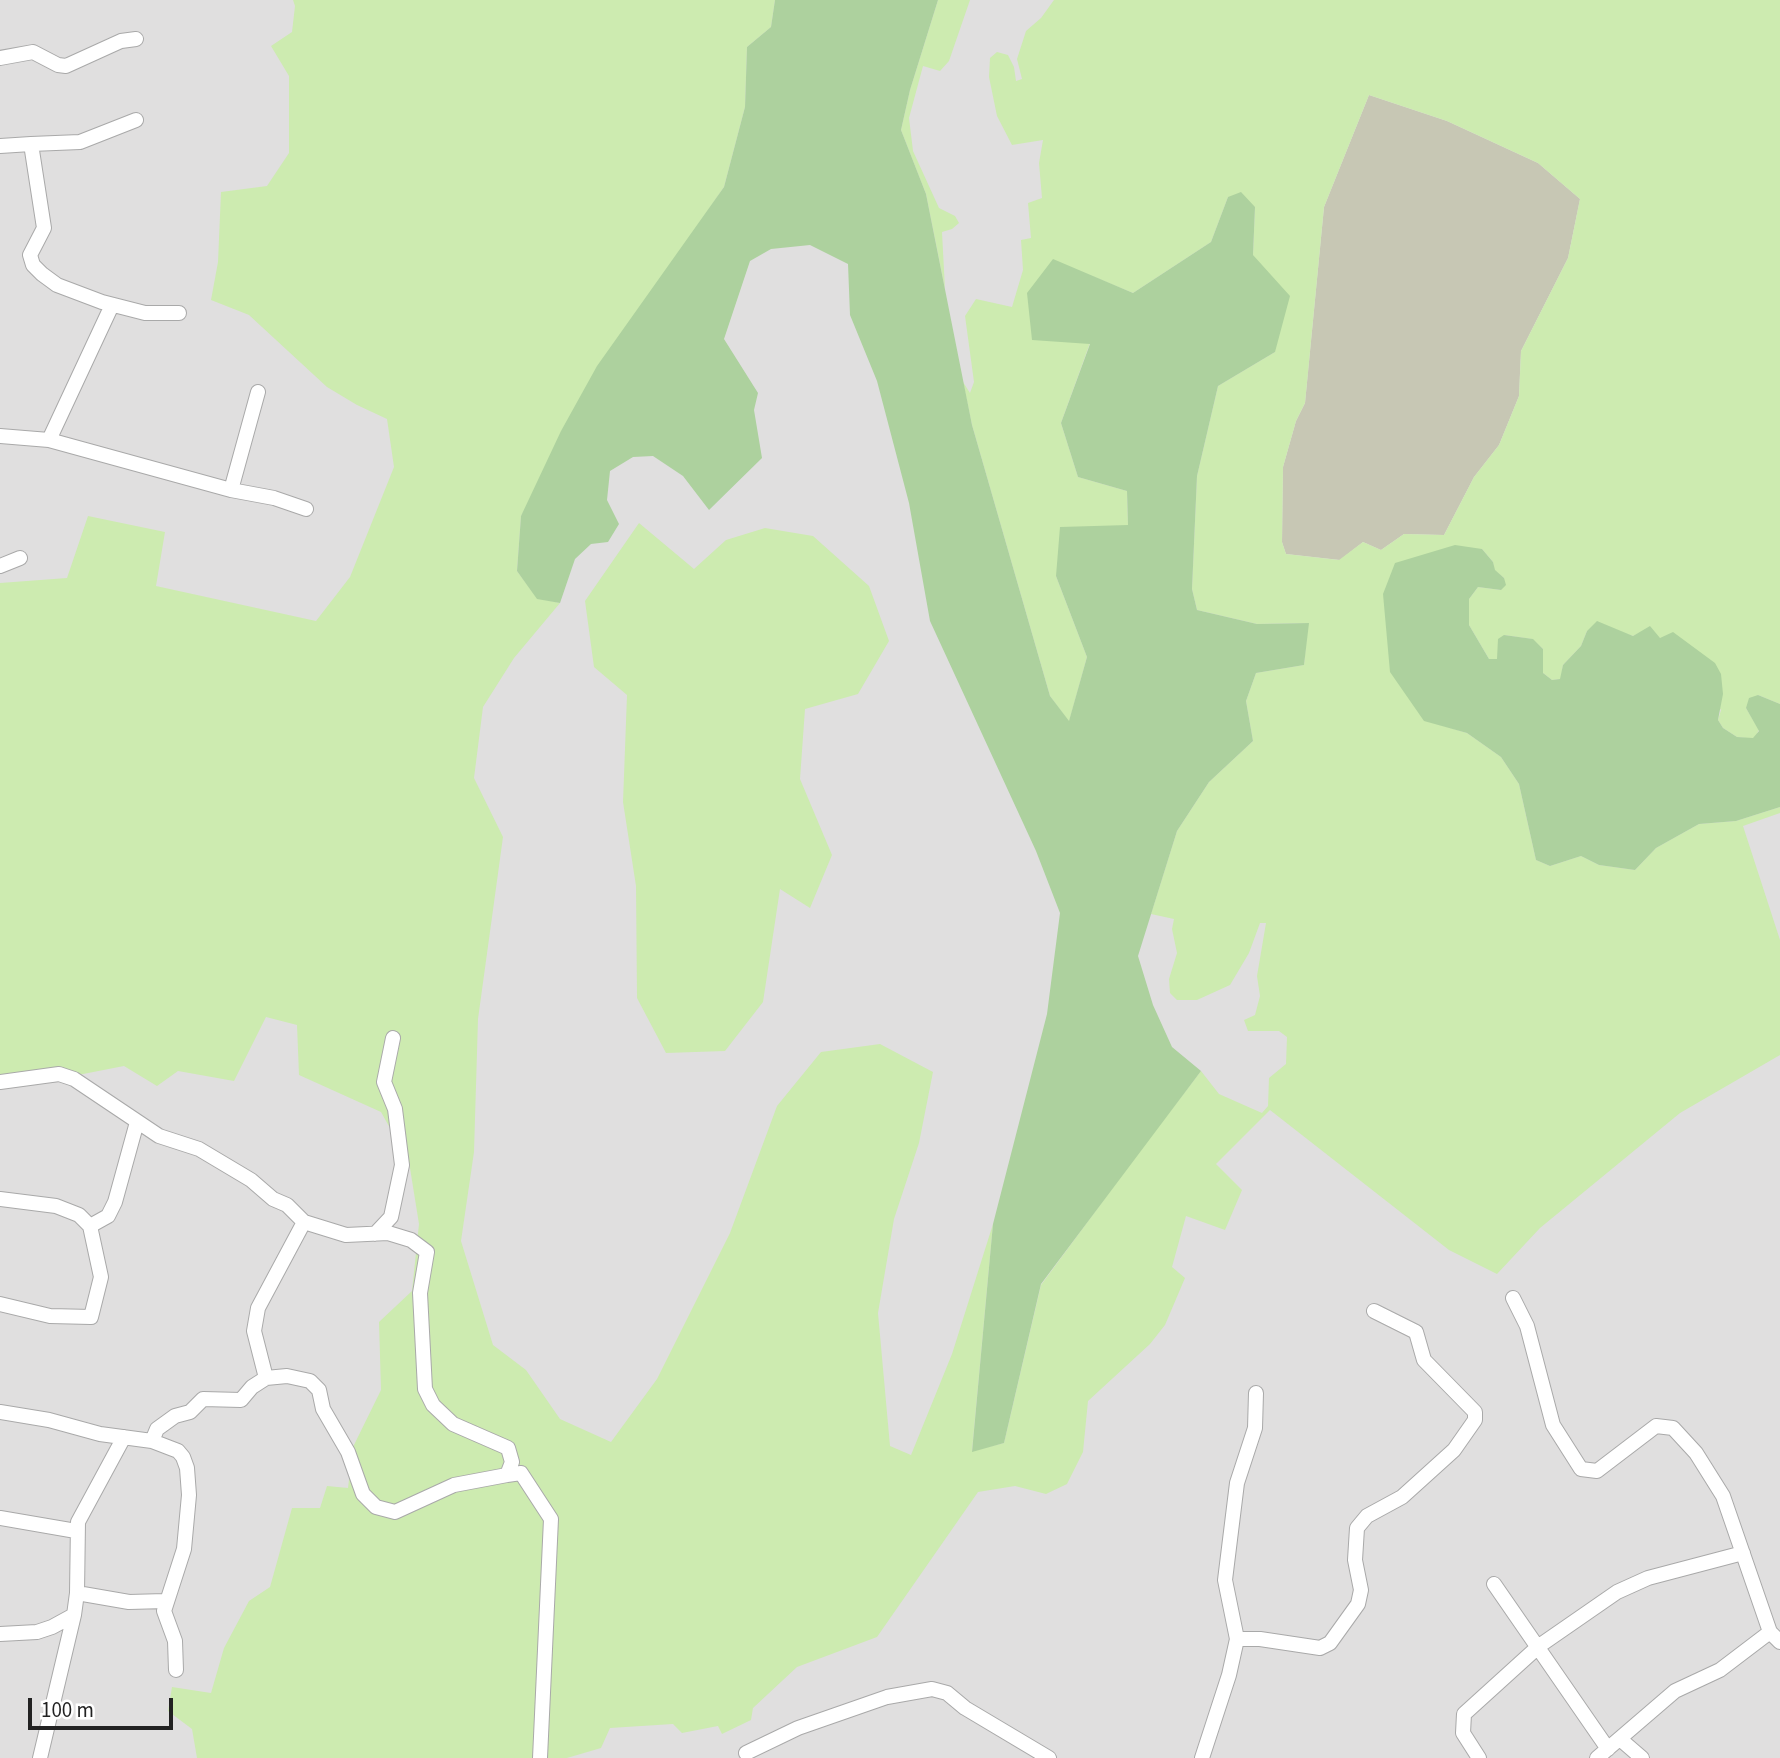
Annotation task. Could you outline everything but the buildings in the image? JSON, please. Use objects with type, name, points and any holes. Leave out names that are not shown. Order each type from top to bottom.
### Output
[{"type":"street","points":[[0,58],[33,52],[58,65],[66,66],[121,41],[136,39]]},
{"type":"street","points":[[0,146],[80,142],[136,120]]},
{"type":"street","points":[[31,144],[44,228],[30,255],[33,265],[57,285],[112,305],[145,313],[179,313]]},
{"type":"street","points":[[49,440],[112,305]]},
{"type":"street","points":[[231,490],[258,392]]},
{"type":"street","points":[[1,438],[49,440],[231,490],[274,498],[306,509]]},
{"type":"street","points":[[0,566],[20,558]]},
{"type":"street","points":[[375,1234],[391,1217],[402,1165],[395,1109],[384,1082],[393,1038]]},
{"type":"street","points":[[0,1082],[59,1074],[74,1079],[159,1136],[199,1149],[230,1167],[273,1199],[287,1205],[304,1222],[346,1235],[388,1233],[411,1240],[427,1252],[419,1293],[425,1389],[433,1405],[453,1424],[508,1448],[512,1462],[508,1475]]},
{"type":"street","points":[[90,1226],[108,1216],[137,1122]]},
{"type":"street","points":[[0,1199],[69,1209],[90,1226],[101,1277],[91,1317],[50,1316],[0,1304]]},
{"type":"street","points":[[266,1378],[254,1331],[258,1308],[304,1222]]},
{"type":"street","points":[[1494,1584],[1539,1646],[1603,1753],[1675,1691],[1720,1670],[1775,1637],[1724,1496],[1696,1453],[1673,1428],[1656,1426],[1597,1471],[1581,1469],[1553,1425],[1527,1326],[1513,1297]]},
{"type":"street","points":[[1237,1639],[1260,1639],[1320,1648],[1330,1643],[1358,1604],[1362,1590],[1355,1560],[1357,1528],[1367,1516],[1402,1497],[1454,1450],[1475,1420],[1475,1412],[1424,1360],[1416,1332],[1374,1311]]},
{"type":"street","points":[[152,1441],[157,1429],[175,1416],[190,1412],[203,1399],[241,1400],[252,1387],[266,1378],[287,1376],[310,1381],[319,1390],[323,1409],[348,1452],[363,1494],[376,1507],[396,1512],[454,1485],[521,1473],[551,1519],[540,1758]]},
{"type":"street","points":[[1202,1758],[1237,1639],[1225,1580],[1237,1483],[1255,1428],[1256,1393]]},
{"type":"street","points":[[0,1412],[152,1441],[178,1451],[187,1468],[189,1495],[184,1549],[165,1601],[166,1623],[175,1641],[176,1670]]},
{"type":"street","points":[[40,1758],[74,1615],[77,1593],[76,1531],[94,1489],[124,1437]]},
{"type":"street","points":[[0,1518],[76,1531]]},
{"type":"street","points":[[1479,1758],[1463,1733],[1464,1714],[1539,1646],[1617,1592],[1648,1578],[1743,1553]]},
{"type":"street","points":[[77,1593],[129,1602],[165,1601]]},
{"type":"street","points":[[0,1634],[37,1632],[74,1615]]},
{"type":"street","points":[[746,1753],[798,1728],[887,1697],[932,1689],[947,1693],[965,1708],[1049,1758]]},
{"type":"street","points":[[1620,1739],[1642,1758]]},
{"type":"shaded area","points":[[0,0],[1780,0],[1780,1758],[0,1758]]},
{"type":"shaded area","points":[[1369,95],[1447,121],[1538,163],[1580,199],[1568,258],[1521,351],[1519,396],[1499,445],[1474,477],[1444,535],[1404,534],[1381,550],[1363,542],[1340,560],[1286,554],[1282,542],[1283,467],[1296,421],[1305,403],[1324,207]]},
{"type":"green space","points":[[293,0],[775,0],[771,27],[747,47],[745,107],[724,187],[663,276],[521,516],[517,571],[537,598],[560,603],[514,658],[483,707],[474,778],[503,837],[478,1019],[474,1152],[461,1241],[493,1345],[526,1370],[560,1419],[611,1442],[657,1379],[730,1233],[777,1106],[821,1052],[880,1044],[933,1072],[919,1143],[894,1219],[878,1313],[890,1446],[911,1455],[952,1354],[993,1224],[972,1451],[1004,1443],[1041,1285],[1142,1148],[1201,1071],[1219,1094],[1262,1113],[1268,1106],[1269,1078],[1286,1064],[1287,1037],[1279,1031],[1248,1031],[1244,1020],[1255,1015],[1260,996],[1257,976],[1266,923],[1260,923],[1249,953],[1230,985],[1197,1000],[1177,1000],[1170,993],[1169,979],[1177,953],[1172,929],[1174,919],[1151,914],[1177,831],[1209,782],[1253,741],[1246,701],[1256,673],[1304,665],[1308,623],[1257,624],[1197,610],[1192,589],[1197,476],[1218,386],[1275,352],[1253,255],[1255,207],[1228,197],[1211,242],[1133,293],[1053,260],[1090,343],[1061,423],[1078,477],[1127,491],[1128,525],[1056,576],[1087,657],[1069,722],[1050,696],[972,425],[963,382],[970,393],[974,382],[965,316],[976,299],[1012,307],[1023,270],[1021,240],[1031,238],[1028,203],[1042,198],[1039,163],[1043,140],[1012,145],[997,116],[989,77],[990,58],[997,52],[1008,55],[1014,67],[1016,81],[1022,79],[1017,59],[1026,31],[1041,18],[1054,0],[1780,0],[1780,704],[1758,695],[1746,708],[1759,730],[1754,739],[1737,737],[1723,728],[1718,720],[1721,710],[1660,638],[1645,630],[1633,636],[1606,627],[1587,631],[1581,646],[1563,665],[1561,679],[1552,680],[1543,673],[1543,649],[1532,639],[1504,635],[1498,659],[1489,659],[1469,625],[1469,599],[1478,587],[1501,590],[1504,578],[1494,570],[1493,562],[1482,549],[1424,720],[1467,733],[1501,757],[1519,784],[1536,860],[1550,866],[1581,856],[1599,865],[1635,870],[1656,848],[1699,824],[1736,821],[1780,807],[1780,813],[1743,826],[1780,940],[1780,1055],[1680,1113],[1540,1228],[1497,1274],[1449,1250],[1270,1110],[1216,1164],[1242,1190],[1225,1230],[1186,1216],[1172,1267],[1185,1278],[1165,1325],[1150,1344],[1088,1401],[1083,1452],[1067,1484],[1046,1494],[1015,1486],[978,1492],[877,1637],[797,1667],[753,1708],[751,1720],[722,1734],[718,1726],[682,1733],[673,1724],[610,1728],[601,1748],[567,1758],[197,1758],[192,1729],[168,1711],[172,1687],[211,1693],[224,1648],[249,1601],[270,1587],[292,1508],[320,1508],[327,1486],[348,1488],[353,1447],[381,1390],[379,1322],[412,1291],[419,1224],[409,1162],[381,1112],[299,1075],[297,1025],[266,1017],[234,1081],[178,1071],[157,1086],[124,1066],[78,1075],[0,1077],[0,583],[67,578],[88,516],[165,532],[156,586],[316,621],[350,577],[394,467],[387,419],[327,387],[249,315],[211,300],[218,262],[221,192],[267,186],[289,153],[289,76],[271,46],[292,32],[295,6]],"holes":[[[1369,95],[1447,121],[1538,163],[1580,199],[1568,258],[1521,351],[1519,396],[1499,445],[1474,477],[1444,535],[1404,534],[1381,550],[1363,542],[1339,560],[1286,554],[1282,542],[1283,467],[1296,421],[1305,403],[1324,207]]]},
{"type":"green space","points":[[775,0],[938,0],[910,90],[901,130],[926,194],[972,425],[1050,696],[1069,721],[1087,657],[1056,576],[1060,527],[1128,525],[1127,491],[1078,477],[1061,423],[1090,344],[1032,340],[1027,293],[1053,259],[1133,293],[1211,242],[1228,197],[1241,192],[1255,207],[1253,255],[1290,296],[1275,352],[1218,386],[1197,476],[1192,589],[1197,610],[1257,624],[1309,623],[1304,665],[1256,673],[1246,701],[1253,741],[1209,782],[1177,831],[1138,956],[1153,1005],[1172,1047],[1201,1071],[1041,1284],[1004,1443],[972,1452],[993,1224],[1047,1014],[1060,913],[1036,851],[930,621],[909,503],[877,381],[850,315],[848,264],[810,245],[771,249],[750,261],[724,339],[758,393],[754,410],[762,458],[709,510],[683,476],[653,456],[633,457],[610,471],[607,500],[619,524],[608,542],[591,544],[575,559],[560,603],[537,599],[517,571],[521,516],[561,431],[597,366],[724,187],[745,107],[747,47],[771,27]]},
{"type":"green space","points":[[938,0],[970,0],[949,61],[940,71],[923,66],[909,118],[913,151],[939,208],[955,216],[959,223],[942,232],[945,289],[926,194],[901,130],[910,90]]},
{"type":"green space","points":[[639,523],[694,569],[726,540],[765,528],[813,536],[869,586],[889,641],[858,694],[805,709],[800,779],[832,855],[810,908],[780,889],[763,1002],[725,1051],[666,1053],[637,998],[636,886],[623,802],[627,695],[594,667],[585,601]]},
{"type":"green space","points":[[1455,545],[1482,549],[1493,562],[1495,570],[1504,578],[1506,585],[1501,590],[1478,587],[1469,599],[1469,625],[1489,659],[1497,659],[1498,639],[1504,635],[1533,639],[1543,649],[1543,673],[1552,680],[1560,679],[1563,665],[1581,646],[1587,631],[1597,621],[1633,636],[1650,626],[1660,638],[1673,632],[1715,663],[1721,674],[1723,694],[1718,720],[1723,728],[1737,737],[1753,738],[1759,731],[1746,708],[1749,698],[1758,695],[1780,704],[1780,807],[1736,821],[1699,824],[1656,848],[1635,870],[1599,865],[1581,856],[1550,866],[1536,860],[1519,784],[1501,757],[1467,733],[1424,721],[1390,672],[1383,594],[1395,563]]}]
